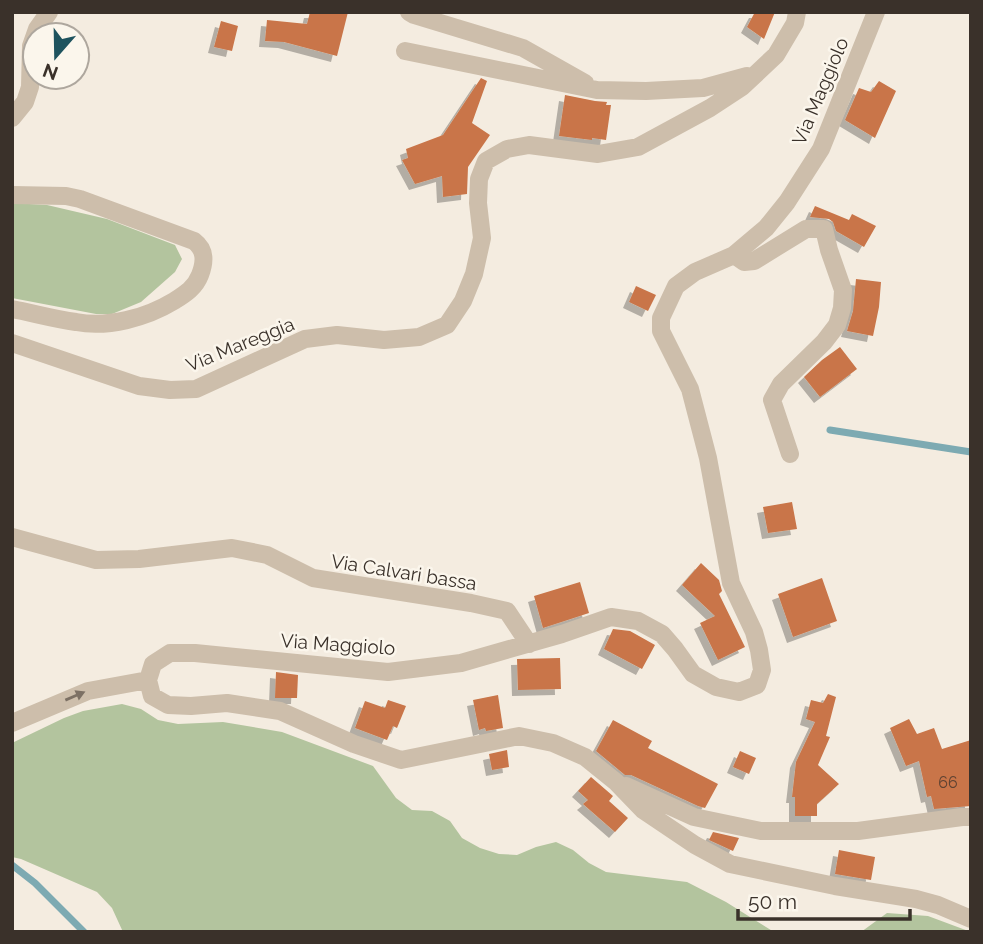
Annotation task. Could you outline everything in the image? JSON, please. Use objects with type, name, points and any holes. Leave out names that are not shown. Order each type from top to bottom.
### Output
[{"type":"street","points":[[12,118],[25,102],[30,87],[31,46],[37,29],[49,12]]},
{"type":"street","points":[[409,12],[523,48],[597,90]]},
{"type":"street","name":"Via Mareggia","points":[[12,342],[139,386],[170,390],[196,389],[305,339],[337,335],[384,340],[419,337],[447,325],[463,301],[474,274],[482,238],[478,203],[479,179],[485,161],[507,149],[529,145],[598,154],[639,147],[742,87],[776,55],[795,23],[797,12]]},
{"type":"street","name":"Via Maggiolo","points":[[148,680],[153,664],[170,653],[195,653],[388,672],[461,663],[611,617],[639,621],[662,635],[692,674],[716,687],[739,692],[757,685],[762,670],[759,650],[754,632],[731,583],[708,457],[690,389],[661,331],[661,318],[676,286],[695,272],[734,255],[766,228],[787,202],[821,149],[876,12]]},
{"type":"street","points":[[405,51],[597,90],[703,89],[757,73]]},
{"type":"street","points":[[12,195],[66,196],[80,199],[194,241],[200,246],[204,260],[197,282],[187,293],[161,309],[128,319],[98,324],[78,323],[12,309]]},
{"type":"street","points":[[734,255],[744,262],[754,261],[806,229],[824,229],[843,290],[838,325],[780,384],[772,400],[790,454]]},
{"type":"street","name":"Via Calvari bassa","points":[[12,537],[96,560],[139,559],[232,548],[267,555],[313,578],[507,611],[529,644]]},
{"type":"street","points":[[12,723],[88,691],[148,680],[152,696],[168,705],[227,703],[280,711],[354,744],[401,760],[519,736],[553,743],[586,757],[616,782],[643,810],[695,845],[730,864],[835,887],[916,898],[971,919]]},
{"type":"street","points":[[616,782],[694,817],[761,831],[858,831],[971,817]]},
{"type":"green space","points":[[12,203],[47,205],[107,219],[175,245],[182,259],[175,272],[141,302],[112,314],[96,314],[12,298]]},
{"type":"green space","points":[[122,704],[141,709],[158,720],[178,724],[223,722],[282,732],[373,766],[396,798],[412,810],[432,811],[450,821],[462,838],[480,848],[499,854],[517,855],[556,842],[606,872],[687,882],[774,932],[123,932],[112,908],[97,892],[12,857],[12,743],[83,711]]},
{"type":"green space","points":[[887,913],[928,916],[971,932],[861,932]]},
{"type":"building","points":[[310,12],[348,12],[337,56],[284,42],[265,41],[267,20],[307,24]]},
{"type":"building","points":[[755,12],[775,12],[764,39],[747,27]]},
{"type":"building","points":[[221,21],[238,26],[232,51],[214,47]]},
{"type":"building","points":[[481,78],[487,81],[472,123],[490,135],[468,167],[467,194],[443,197],[442,176],[415,184],[402,160],[408,158],[406,149],[443,135]]},
{"type":"building","points":[[879,81],[896,91],[875,138],[845,120],[859,88],[871,92]]},
{"type":"building","points":[[565,95],[611,105],[606,140],[559,136]]},
{"type":"building","points":[[815,206],[849,220],[852,214],[876,226],[864,247],[836,231],[829,219],[810,217]]},
{"type":"building","points":[[856,279],[881,282],[873,336],[847,331],[853,311]]},
{"type":"building","points":[[636,286],[656,295],[648,311],[629,302]]},
{"type":"building","points":[[840,347],[857,369],[820,397],[804,377]]},
{"type":"building","points":[[792,502],[797,529],[768,533],[763,507]]},
{"type":"building","points":[[701,563],[719,580],[722,591],[719,594],[745,647],[718,660],[700,623],[715,616],[682,585]]},
{"type":"building","points":[[822,578],[837,621],[793,637],[778,594]]},
{"type":"building","points":[[580,582],[589,613],[543,628],[534,596]]},
{"type":"building","points":[[613,629],[630,631],[655,645],[642,669],[604,649]]},
{"type":"building","points":[[560,658],[561,689],[518,690],[517,659]]},
{"type":"building","points":[[276,672],[298,675],[297,698],[275,698]]},
{"type":"building","points":[[828,694],[836,697],[826,736],[830,737],[818,765],[839,784],[817,804],[817,816],[795,816],[795,797],[792,797],[796,762],[815,722],[806,719],[811,700],[823,703]]},
{"type":"building","points":[[498,695],[503,728],[479,730],[473,700]]},
{"type":"building","points":[[388,700],[406,706],[397,728],[393,726],[387,740],[355,728],[365,701],[385,708]]},
{"type":"building","points":[[909,719],[917,734],[934,728],[942,749],[971,740],[971,806],[934,809],[931,796],[927,797],[919,761],[906,766],[890,728]]},
{"type":"building","points":[[613,720],[652,741],[648,748],[718,784],[705,808],[631,775],[625,775],[596,751]]},
{"type":"building","points":[[507,750],[509,767],[492,770],[489,754]]},
{"type":"building","points":[[740,751],[756,758],[749,774],[733,767]]},
{"type":"building","points":[[591,777],[613,796],[609,801],[628,818],[615,832],[583,804],[588,800],[578,791]]},
{"type":"building","points":[[713,832],[739,838],[733,851],[709,840]]},
{"type":"building","points":[[839,850],[875,857],[871,880],[835,874]]},
{"type":"waterway","points":[[830,430],[971,452]]},
{"type":"waterway","points":[[12,865],[35,883],[84,932]]}]
